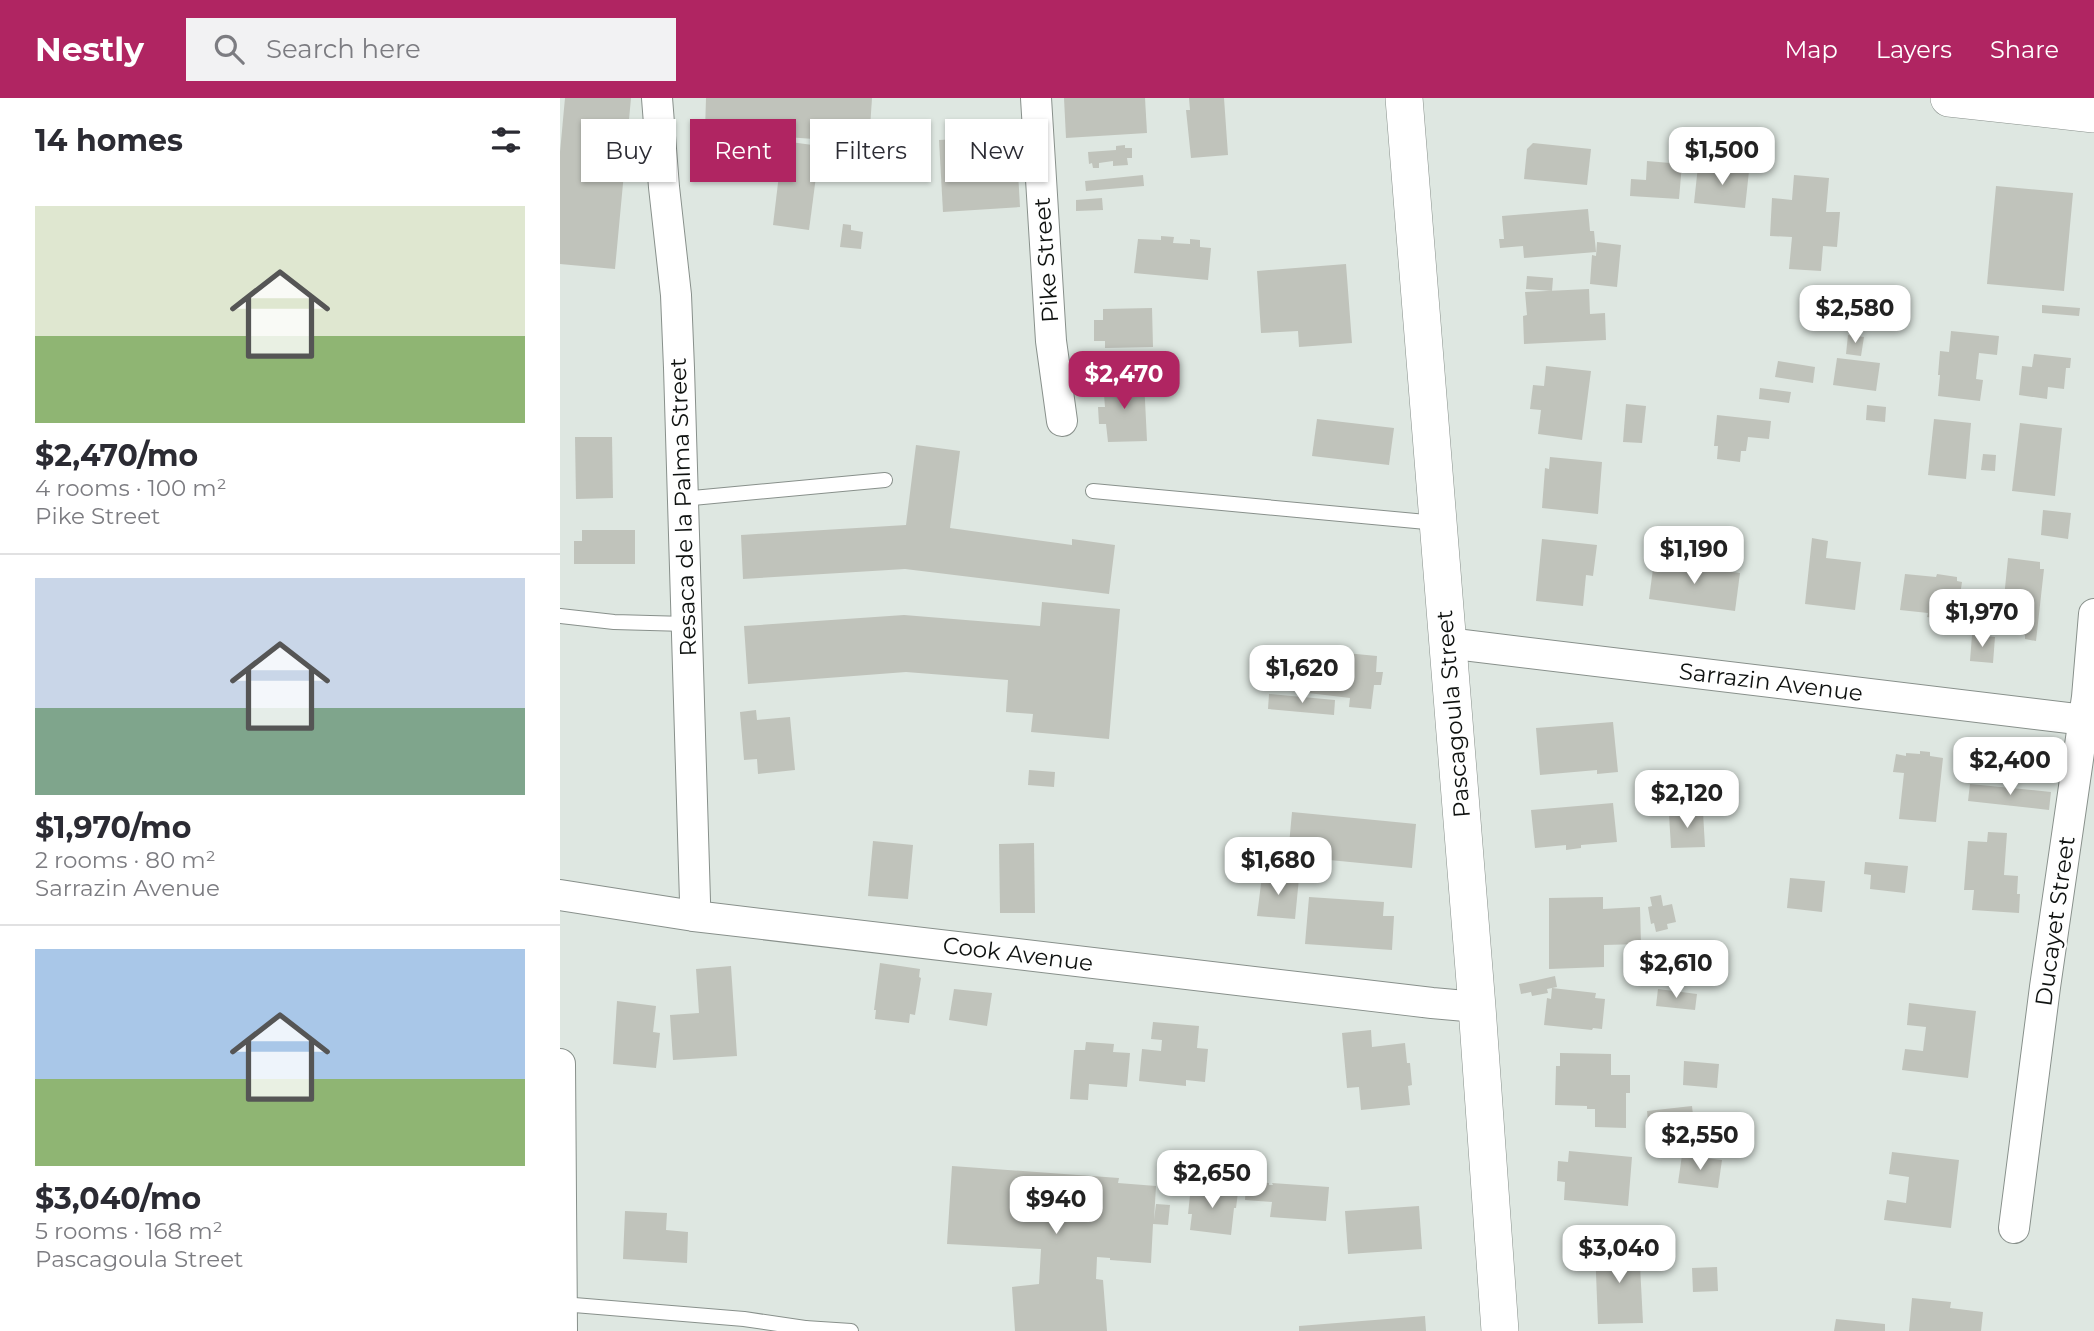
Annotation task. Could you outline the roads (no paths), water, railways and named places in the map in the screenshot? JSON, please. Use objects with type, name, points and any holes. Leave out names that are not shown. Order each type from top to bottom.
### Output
[{"type":"street","name":"Resaca de la Palma Street","points":[[657,98],[676,295],[694,916]]},
{"type":"street","name":"Pike Street","points":[[1036,98],[1051,341],[1062,421]]},
{"type":"street","name":"Pascagoula Street","points":[[1404,98],[1477,1007],[1500,1331]]},
{"type":"street","points":[[1949,98],[2094,114]]},
{"type":"street","name":"Ducayet Street","points":[[2014,1228],[2045,987],[2089,720],[2094,614]]},
{"type":"street","name":"Sarrazin Avenue","points":[[1447,643],[2089,720]]},
{"type":"street","name":"Cook Avenue","points":[[560,895],[694,916],[1477,1007]]},
{"type":"street","points":[[560,1064],[562,1318]]},
{"type":"lane","points":[[682,499],[886,480]]},
{"type":"lane","points":[[1093,491],[1438,523]]},
{"type":"lane","points":[[560,616],[614,622],[686,624]]},
{"type":"lane","points":[[562,1318],[744,1319],[805,1329],[851,1331]]}]
